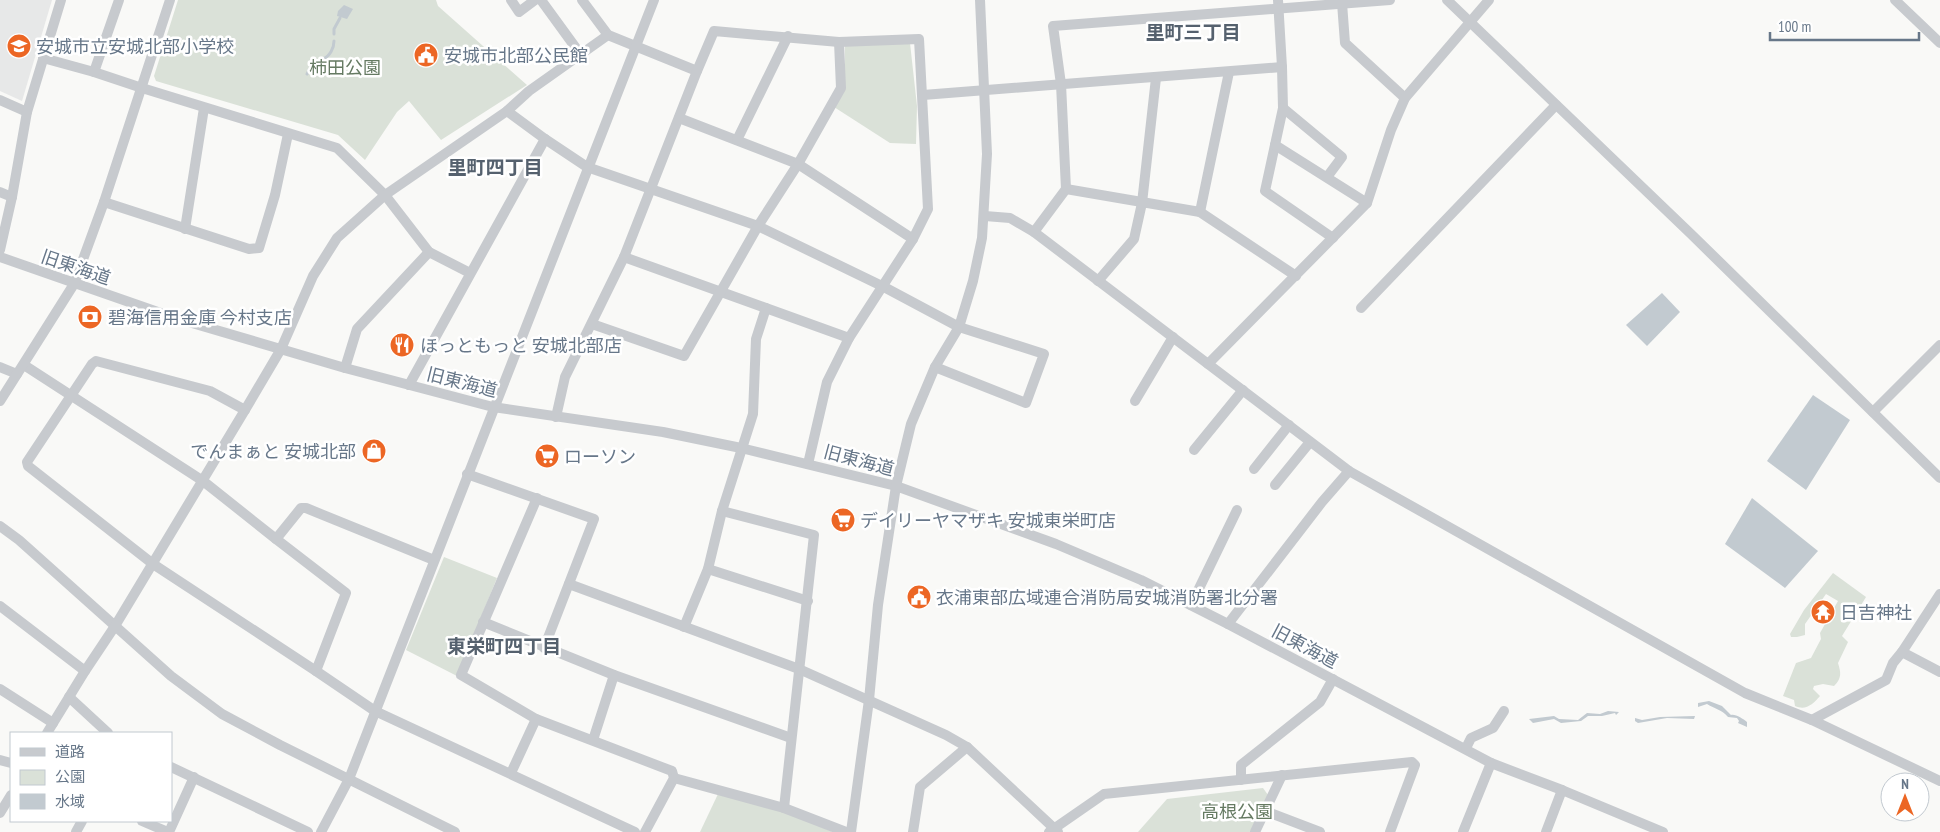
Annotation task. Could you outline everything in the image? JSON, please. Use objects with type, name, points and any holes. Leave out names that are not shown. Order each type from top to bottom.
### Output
[{"type":"street","points":[[0,250],[28,112],[61,0]]},
{"type":"street","points":[[94,72],[119,0]]},
{"type":"street","points":[[0,401],[74,284],[104,202],[170,0]]},
{"type":"street","points":[[511,0],[519,12],[535,0]]},
{"type":"street","points":[[541,0],[581,55]]},
{"type":"street","points":[[582,0],[608,36],[697,71]]},
{"type":"street","points":[[321,832],[349,779],[493,407],[654,0]]},
{"type":"street","points":[[851,832],[878,605],[896,486],[912,424],[935,368],[959,327],[972,281],[985,216],[987,154],[980,0]]},
{"type":"street","points":[[1034,232],[1066,189],[1060,84],[1053,26],[1278,4],[1390,0]]},
{"type":"street","points":[[1447,0],[1691,234],[1940,478]]},
{"type":"street","points":[[1208,364],[1368,203],[1391,130],[1404,98],[1489,0]]},
{"type":"street","points":[[1898,1],[1940,43]]},
{"type":"street","points":[[1342,3],[1345,43],[1404,98]]},
{"type":"street","points":[[1278,4],[1283,108],[1264,192],[1333,238]]},
{"type":"street","points":[[556,417],[565,377],[624,257],[714,31],[788,36],[839,42],[919,39],[928,209],[913,239],[849,338],[827,382],[808,464]]},
{"type":"street","points":[[48,732],[153,564],[281,349],[313,276],[336,238],[385,195],[507,111],[529,91],[608,36]]},
{"type":"street","points":[[737,140],[788,36]]},
{"type":"street","points":[[592,324],[684,356],[758,226],[798,164],[841,88],[839,42]]},
{"type":"street","points":[[43,58],[94,72],[204,108],[337,148],[385,195],[429,252],[470,273]]},
{"type":"street","points":[[923,95],[1282,68]]},
{"type":"street","points":[[1200,212],[1229,72]]},
{"type":"street","points":[[1098,281],[1134,239],[1142,203],[1156,78]]},
{"type":"street","points":[[0,100],[28,112]]},
{"type":"street","points":[[1361,308],[1556,105]]},
{"type":"street","points":[[185,228],[204,108]]},
{"type":"street","points":[[1283,108],[1342,157],[1327,177]]},
{"type":"street","points":[[507,111],[545,140],[587,167],[758,226],[884,286],[959,327],[1044,354],[1026,403],[935,368]]},
{"type":"street","points":[[679,118],[798,164],[913,239]]},
{"type":"street","points":[[104,202],[250,249],[259,248],[274,196],[288,134]]},
{"type":"street","points":[[409,385],[545,140]]},
{"type":"street","points":[[1274,145],[1368,203]]},
{"type":"street","points":[[1066,189],[1200,212],[1296,276]]},
{"type":"street","points":[[0,192],[12,197]]},
{"type":"street","points":[[985,216],[1010,218],[1034,232],[1349,471],[1745,693],[1812,720],[1940,781]]},
{"type":"street","points":[[345,368],[357,329],[429,252]]},
{"type":"street","points":[[624,257],[849,338]]},
{"type":"street","name":"旧東海道","points":[[0,258],[175,318],[345,368],[493,407],[663,432],[741,448],[896,486],[1056,544],[1141,580],[1466,748],[1490,763],[1562,790],[1663,832]]},
{"type":"street","points":[[684,627],[708,569],[722,511],[753,414],[756,339],[766,308]]},
{"type":"street","points":[[1135,401],[1173,337]]},
{"type":"street","points":[[1873,412],[1940,344]]},
{"type":"street","points":[[245,410],[210,391],[96,361],[92,364],[27,462],[28,466],[153,564],[374,711],[635,832]]},
{"type":"street","points":[[24,364],[203,481],[346,593],[316,671]]},
{"type":"street","points":[[0,367],[17,374]]},
{"type":"street","points":[[1194,450],[1243,390]]},
{"type":"street","points":[[1254,469],[1289,425]]},
{"type":"street","points":[[1275,485],[1310,442]]},
{"type":"street","points":[[1228,624],[1322,502],[1349,471]]},
{"type":"street","points":[[467,474],[594,519],[544,648]]},
{"type":"street","points":[[537,498],[461,675],[536,718],[672,771],[674,778],[645,832]]},
{"type":"street","points":[[276,539],[301,508],[306,508],[434,560]]},
{"type":"street","points":[[1191,606],[1237,510]]},
{"type":"street","points":[[722,511],[814,535],[784,808]]},
{"type":"street","points":[[0,526],[171,676],[222,714],[455,832]]},
{"type":"street","points":[[708,569],[808,601]]},
{"type":"street","points":[[569,584],[799,669],[946,735],[967,747],[1054,831],[1104,794],[1412,762],[1415,765],[1390,832]]},
{"type":"street","points":[[1812,720],[1886,680],[1893,663],[1940,594]]},
{"type":"street","points":[[0,606],[85,671]]},
{"type":"street","points":[[483,622],[614,675],[791,738]]},
{"type":"street","points":[[1902,652],[1940,672]]},
{"type":"street","points":[[593,740],[614,675]]},
{"type":"street","points":[[1241,780],[1241,765],[1320,702],[1332,679]]},
{"type":"street","points":[[0,689],[54,723]]},
{"type":"street","points":[[69,697],[107,732]]},
{"type":"street","points":[[1466,748],[1471,738],[1492,728],[1504,711]]},
{"type":"street","points":[[511,773],[536,718]]},
{"type":"street","points":[[913,832],[920,787],[967,747]]},
{"type":"street","points":[[1463,832],[1490,763]]},
{"type":"street","points":[[172,767],[308,832]]},
{"type":"street","points":[[1255,832],[1282,775]]},
{"type":"street","points":[[144,822],[168,832],[194,777]]},
{"type":"street","points":[[674,778],[784,808],[846,832]]},
{"type":"street","points":[[1546,832],[1562,790]]},
{"type":"street","points":[[0,813],[10,797]]},
{"type":"street","points":[[1264,811],[1320,832]]},
{"type":"shaded area","name":"安城市立安城北部小学校","points":[[0,0],[52,0],[22,101],[0,91]]},
{"type":"green space","name":"柿田公園","points":[[178,0],[436,0],[438,6],[527,85],[441,140],[409,101],[397,112],[365,160],[338,135],[156,81],[154,76]]},
{"type":"green space","points":[[845,43],[910,43],[917,106],[916,144],[890,143],[834,107],[845,89]]},
{"type":"green space","points":[[444,557],[497,578],[457,676],[406,650]]},
{"type":"green space","points":[[1833,573],[1866,597],[1842,636],[1848,642],[1838,663],[1840,678],[1834,686],[1823,684],[1814,686],[1813,689],[1820,696],[1809,706],[1803,708],[1795,706],[1794,700],[1783,696],[1796,663],[1811,658],[1821,639],[1820,633],[1838,601],[1826,594],[1805,624],[1805,635],[1791,637],[1790,634],[1804,610]]},
{"type":"green space","name":"高根公園","points":[[1263,788],[1268,795],[1250,832],[1138,832],[1167,799]]},
{"type":"green space","points":[[718,794],[781,810],[833,832],[700,832]]},
{"type":"water","points":[[344,5],[353,9],[347,19],[337,16],[338,11]]},
{"type":"water","points":[[1662,293],[1680,312],[1647,346],[1626,325]]},
{"type":"water","points":[[1813,395],[1850,420],[1806,490],[1767,461]]},
{"type":"water","points":[[1752,498],[1818,551],[1785,588],[1725,544]]},
{"type":"water","points":[[1709,701],[1722,706],[1731,715],[1747,722],[1747,727],[1738,723],[1737,718],[1728,717],[1707,704],[1698,707],[1698,703]]},
{"type":"water","points":[[1608,711],[1619,712],[1616,715],[1615,713],[1602,716],[1588,716],[1581,721],[1561,723],[1554,719],[1533,723],[1529,719],[1554,716],[1559,719],[1578,720],[1587,713],[1600,714]]},
{"type":"water","points":[[1695,716],[1694,719],[1667,718],[1638,723],[1635,721],[1635,718],[1642,720],[1660,717]]},
{"type":"waterway","points":[[334,34],[334,29],[340,18]]},
{"type":"waterway","points":[[323,59],[328,56],[334,41]]},
{"type":"waterway","points":[[307,74],[312,65],[320,61]]},
{"type":"place","name":"安城市立安城北部小学校","points":[[19,46]]},
{"type":"place","name":"安城市北部公民館","points":[[426,55]]},
{"type":"place","name":"碧海信用金庫 今村支店","points":[[90,317]]},
{"type":"place","name":"ほっともっと 安城北部店","points":[[402,345]]},
{"type":"place","name":"でんまぁと 安城北部","points":[[374,451]]},
{"type":"place","name":"ローソン","points":[[547,456]]},
{"type":"place","name":"デイリーヤマザキ 安城東栄町店","points":[[843,520]]},
{"type":"place","name":"衣浦東部広域連合消防局安城消防署北分署","points":[[919,597]]},
{"type":"place","name":"日吉神社","points":[[1823,612]]},
{"type":"district","name":"里町三丁目","points":[[1193,32]]},
{"type":"district","name":"里町四丁目","points":[[495,167]]},
{"type":"district","name":"東栄町四丁目","points":[[504,646]]}]
